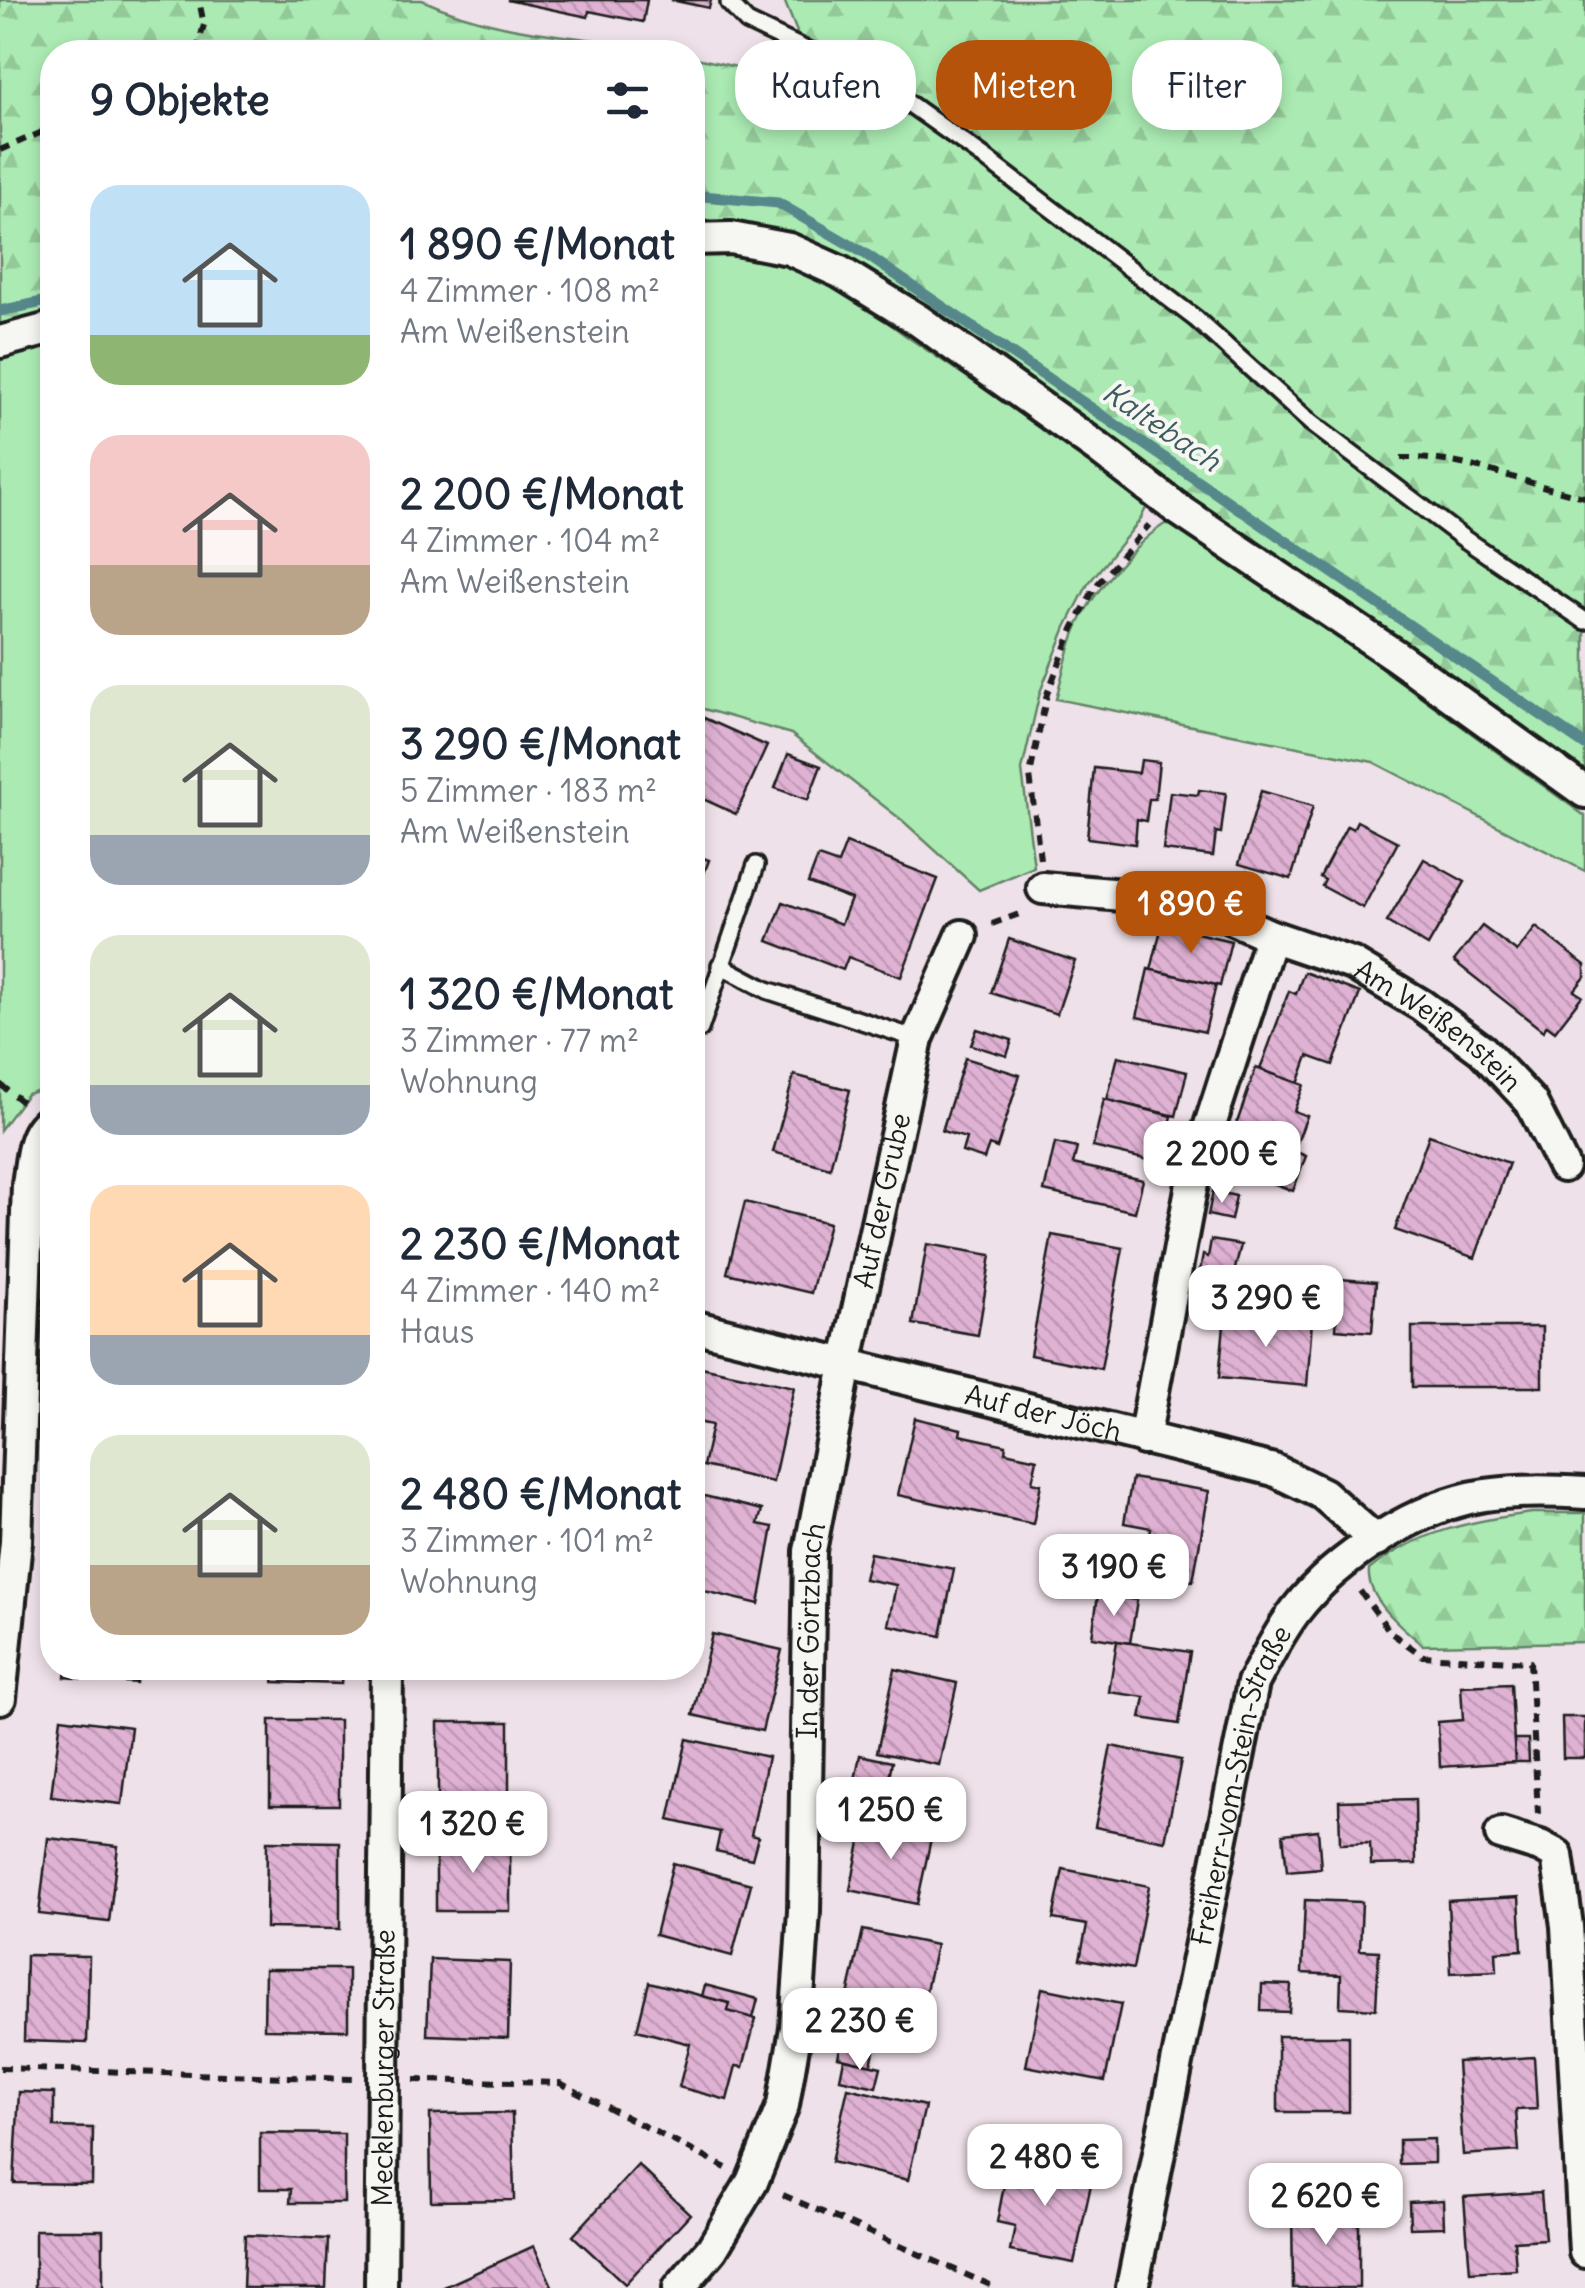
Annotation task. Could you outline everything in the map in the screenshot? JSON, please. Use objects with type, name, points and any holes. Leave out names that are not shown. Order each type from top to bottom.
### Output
[{"type":"street","points":[[705,239],[731,238],[789,249],[840,272],[918,320],[1174,507],[1396,656],[1585,792]]},
{"type":"street","points":[[0,342],[40,331]]},
{"type":"street","name":"Am Weißenstein","points":[[1043,888],[1156,898],[1211,909],[1271,936],[1353,964],[1421,1004],[1482,1050],[1530,1102],[1563,1166]]},
{"type":"street","name":"Auf der Grube","points":[[846,1365],[917,1039],[962,936]]},
{"type":"street","points":[[1144,1439],[1192,1178],[1271,936]]},
{"type":"street","points":[[0,1698],[16,1542],[28,1184],[40,1133]]},
{"type":"street","name":"Auf der Jöch","points":[[705,1329],[1274,1470],[1323,1494],[1376,1541]]},
{"type":"street","name":"In der Görtzbach","points":[[678,2288],[712,2250],[752,2182],[783,2105],[796,2028],[804,1911],[810,1551],[846,1365]]},
{"type":"street","name":"Freiherr-vom-Stein-Straße","points":[[1132,2288],[1252,1683],[1293,1612],[1341,1562],[1376,1541],[1434,1511],[1480,1496],[1530,1490],[1585,1494]]},
{"type":"street","name":"Mecklenburger Straße","points":[[381,2288],[387,1680]]},
{"type":"street","points":[[1500,1834],[1557,1855],[1566,1926],[1585,2252]]},
{"type":"lane","points":[[729,3],[747,22],[862,70],[985,158],[1196,319],[1311,422],[1462,538],[1585,621]]},
{"type":"lane","points":[[705,1013],[756,865]]},
{"type":"lane","points":[[720,965],[767,990],[917,1039]]},
{"type":"path","points":[[200,0],[204,25],[200,40]]},
{"type":"path","points":[[0,150],[40,133]]},
{"type":"path","points":[[1363,462],[1418,458],[1445,462],[1510,474],[1585,498]]},
{"type":"path","points":[[962,936],[1029,910],[1043,888],[1030,775],[1046,694],[1095,587],[1146,527],[1174,507]]},
{"type":"path","points":[[1358,1588],[1392,1633],[1422,1656],[1530,1662],[1540,1846]]},
{"type":"path","points":[[0,2068],[560,2082],[752,2182],[997,2288]]},
{"type":"green space","points":[[0,0],[422,0],[484,22],[597,40],[40,40],[40,316],[0,327]]},
{"type":"green space","points":[[784,0],[1585,0],[1585,770],[1183,495],[934,309],[843,260],[705,230],[705,60],[735,67],[735,130],[916,130],[916,40],[792,40],[797,32]]},
{"type":"green space","points":[[705,253],[787,264],[840,287],[1140,494],[1146,508],[1088,584],[1040,692],[1022,770],[1034,867],[979,890],[903,821],[791,734],[705,709]]},
{"type":"green space","points":[[40,348],[40,1090],[27,1094],[0,1130],[0,357]]},
{"type":"green space","points":[[1168,522],[1181,522],[1585,816],[1585,871],[1373,762],[1056,699],[1073,638],[1092,601],[1129,555]]},
{"type":"green space","points":[[1532,1513],[1585,1513],[1585,1642],[1423,1645],[1387,1612],[1373,1592],[1369,1570],[1406,1546],[1467,1524]]},
{"type":"building","points":[[507,0],[647,0],[643,22],[589,11],[588,17]]},
{"type":"building","points":[[671,0],[711,0],[709,8]]},
{"type":"building","points":[[705,718],[767,746],[736,814],[705,800]]},
{"type":"building","points":[[788,754],[821,766],[808,800],[775,788]]},
{"type":"building","points":[[1141,760],[1159,762],[1155,799],[1149,799],[1146,821],[1137,819],[1135,844],[1087,838],[1094,768],[1139,773]]},
{"type":"building","points":[[1199,790],[1226,793],[1221,833],[1216,832],[1213,856],[1163,850],[1170,792],[1198,795]]},
{"type":"building","points":[[1261,791],[1313,806],[1291,879],[1239,864]]},
{"type":"building","points":[[1357,821],[1398,842],[1363,908],[1322,886],[1325,880],[1320,877],[1347,826],[1353,829]]},
{"type":"building","points":[[846,843],[938,879],[901,977],[848,957],[843,970],[768,941],[783,902],[841,924],[851,899],[808,883],[818,857],[838,864]]},
{"type":"building","points":[[1424,859],[1465,882],[1428,946],[1387,922]]},
{"type":"building","points":[[1162,925],[1231,941],[1220,986],[1151,970]]},
{"type":"building","points":[[1482,926],[1517,952],[1536,927],[1585,965],[1585,977],[1574,991],[1582,996],[1555,1031],[1547,1025],[1543,1031],[1454,961]]},
{"type":"building","points":[[1009,939],[1075,961],[1057,1014],[991,993]]},
{"type":"building","points":[[1148,969],[1216,985],[1205,1032],[1137,1017]]},
{"type":"building","points":[[1304,972],[1360,993],[1333,1065],[1308,1056],[1298,1084],[1260,1069],[1289,991],[1296,994]]},
{"type":"building","points":[[977,1029],[1012,1040],[1007,1056],[971,1045]]},
{"type":"building","points":[[1118,1056],[1187,1072],[1176,1116],[1107,1100]]},
{"type":"building","points":[[965,1058],[1020,1075],[997,1148],[989,1145],[984,1159],[962,1152],[966,1138],[942,1131]]},
{"type":"building","points":[[1256,1068],[1304,1085],[1294,1111],[1307,1116],[1294,1151],[1306,1156],[1293,1191],[1228,1166],[1230,1159],[1225,1157]]},
{"type":"building","points":[[794,1075],[850,1090],[830,1168],[773,1152]]},
{"type":"building","points":[[1104,1099],[1172,1116],[1161,1163],[1093,1147]]},
{"type":"building","points":[[1429,1135],[1509,1163],[1475,1258],[1395,1230]]},
{"type":"building","points":[[1055,1143],[1077,1148],[1073,1164],[1143,1180],[1135,1212],[1044,1191]]},
{"type":"building","points":[[1213,1191],[1236,1196],[1231,1220],[1208,1215]]},
{"type":"building","points":[[745,1202],[829,1223],[811,1293],[727,1273]]},
{"type":"building","points":[[1052,1235],[1123,1248],[1101,1369],[1030,1355]]},
{"type":"building","points":[[1211,1240],[1241,1245],[1229,1293],[1197,1287],[1203,1255],[1208,1257]]},
{"type":"building","points":[[927,1244],[991,1255],[978,1335],[913,1324]]},
{"type":"building","points":[[1340,1279],[1376,1282],[1372,1332],[1336,1329]]},
{"type":"building","points":[[1225,1314],[1312,1321],[1307,1386],[1219,1378]]},
{"type":"building","points":[[1412,1327],[1542,1327],[1542,1387],[1412,1387]]},
{"type":"building","points":[[705,1368],[794,1387],[773,1482],[705,1466],[712,1425],[705,1424]]},
{"type":"building","points":[[915,1418],[961,1429],[960,1435],[1006,1445],[1005,1452],[1037,1459],[1032,1482],[1041,1484],[1033,1524],[898,1495]]},
{"type":"building","points":[[1132,1478],[1209,1491],[1193,1581],[1143,1573],[1151,1528],[1124,1523]]},
{"type":"building","points":[[705,1496],[762,1510],[758,1524],[773,1527],[759,1604],[705,1591]]},
{"type":"building","points":[[870,1553],[954,1569],[941,1636],[888,1625],[896,1585],[864,1579]]},
{"type":"building","points":[[1098,1595],[1137,1600],[1130,1643],[1092,1637]]},
{"type":"building","points":[[712,1634],[782,1650],[762,1731],[693,1715],[701,1680],[705,1680]]},
{"type":"building","points":[[1117,1641],[1190,1652],[1179,1724],[1141,1718],[1145,1697],[1109,1692]]},
{"type":"building","points":[[895,1669],[957,1683],[939,1765],[877,1752]]},
{"type":"building","points":[[274,1680],[341,1680],[341,1684]]},
{"type":"building","points":[[1511,1684],[1515,1762],[1440,1767],[1438,1722],[1463,1720],[1461,1686]]},
{"type":"building","points":[[1562,1717],[1585,1717],[1585,1758],[1563,1758]]},
{"type":"building","points":[[61,1718],[131,1727],[122,1804],[51,1796]]},
{"type":"building","points":[[270,1720],[339,1720],[339,1805],[270,1805]]},
{"type":"building","points":[[438,1722],[509,1722],[509,1798],[438,1798]]},
{"type":"building","points":[[687,1739],[768,1757],[751,1835],[758,1837],[752,1859],[716,1851],[720,1832],[669,1820]]},
{"type":"building","points":[[1514,1739],[1528,1739],[1529,1762],[1515,1762]]},
{"type":"building","points":[[1111,1746],[1181,1760],[1165,1841],[1095,1827]]},
{"type":"building","points":[[860,1755],[892,1762],[886,1792],[917,1803],[911,1829],[862,1819],[869,1789],[854,1785]]},
{"type":"building","points":[[1415,1799],[1416,1864],[1371,1865],[1370,1843],[1340,1844],[1339,1801]]},
{"type":"building","points":[[865,1819],[932,1834],[917,1904],[850,1890]]},
{"type":"building","points":[[1318,1830],[1321,1868],[1287,1871],[1283,1834]]},
{"type":"building","points":[[48,1838],[118,1846],[109,1922],[39,1914]]},
{"type":"building","points":[[267,1841],[340,1842],[340,1929],[266,1928]]},
{"type":"building","points":[[436,1842],[510,1842],[510,1911],[436,1911]]},
{"type":"building","points":[[673,1863],[751,1884],[732,1956],[655,1935]]},
{"type":"building","points":[[1063,1869],[1149,1886],[1133,1969],[1080,1959],[1087,1925],[1053,1919]]},
{"type":"building","points":[[1519,1897],[1522,1950],[1496,1952],[1497,1971],[1451,1973],[1448,1901]]},
{"type":"building","points":[[1305,1900],[1362,1902],[1360,1950],[1379,1951],[1376,2009],[1340,2007],[1341,1975],[1302,1973]]},
{"type":"building","points":[[863,1930],[936,1945],[916,2037],[842,2021]]},
{"type":"building","points":[[26,1955],[89,1956],[87,2043],[24,2041]]},
{"type":"building","points":[[430,1959],[510,1962],[508,2038],[427,2035]]},
{"type":"building","points":[[265,1969],[348,1969],[348,2030],[264,2029]]},
{"type":"building","points":[[649,1982],[730,2003],[728,2011],[756,2019],[743,2067],[736,2066],[727,2100],[679,2087],[690,2044],[637,2030]]},
{"type":"building","points":[[1262,1984],[1291,1985],[1289,2012],[1261,2011]]},
{"type":"building","points":[[705,1985],[758,1999],[753,2018],[728,2011],[730,2003],[702,1996]]},
{"type":"building","points":[[1042,1988],[1121,2004],[1105,2081],[1026,2066]]},
{"type":"building","points":[[846,2021],[879,2029],[871,2065],[838,2057]]},
{"type":"building","points":[[1278,2036],[1349,2036],[1349,2112],[1278,2112]]},
{"type":"building","points":[[1534,2057],[1537,2109],[1516,2110],[1519,2151],[1463,2155],[1457,2062]]},
{"type":"building","points":[[844,2059],[881,2067],[876,2087],[840,2079]]},
{"type":"building","points":[[848,2088],[925,2106],[908,2180],[831,2162]]},
{"type":"building","points":[[19,2092],[54,2093],[54,2127],[93,2128],[92,2184],[14,2183]]},
{"type":"building","points":[[512,2113],[514,2200],[431,2201],[430,2114]]},
{"type":"building","points":[[260,2133],[344,2134],[344,2203],[290,2203],[291,2189],[260,2189]]},
{"type":"building","points":[[1434,2139],[1434,2163],[1399,2164],[1399,2140]]},
{"type":"building","points":[[1009,2159],[1093,2175],[1074,2263],[1010,2251],[1015,2226],[997,2222]]},
{"type":"building","points":[[638,2165],[690,2214],[625,2284],[573,2236]]},
{"type":"building","points":[[1541,2192],[1545,2239],[1514,2241],[1516,2269],[1470,2272],[1464,2197]]},
{"type":"building","points":[[1443,2200],[1444,2227],[1410,2228],[1409,2202]]},
{"type":"building","points":[[1359,2207],[1359,2288],[1293,2288],[1292,2208]]},
{"type":"building","points":[[35,2230],[103,2230],[103,2288],[35,2288]]},
{"type":"building","points":[[245,2235],[328,2239],[326,2288],[243,2288]]},
{"type":"building","points":[[534,2246],[553,2288],[442,2288]]},
{"type":"waterway","name":"Kaltebach","points":[[705,196],[778,203],[864,253],[1585,745]]},
{"type":"waterway","name":"Kaltebach","points":[[0,311],[40,303]]}]
